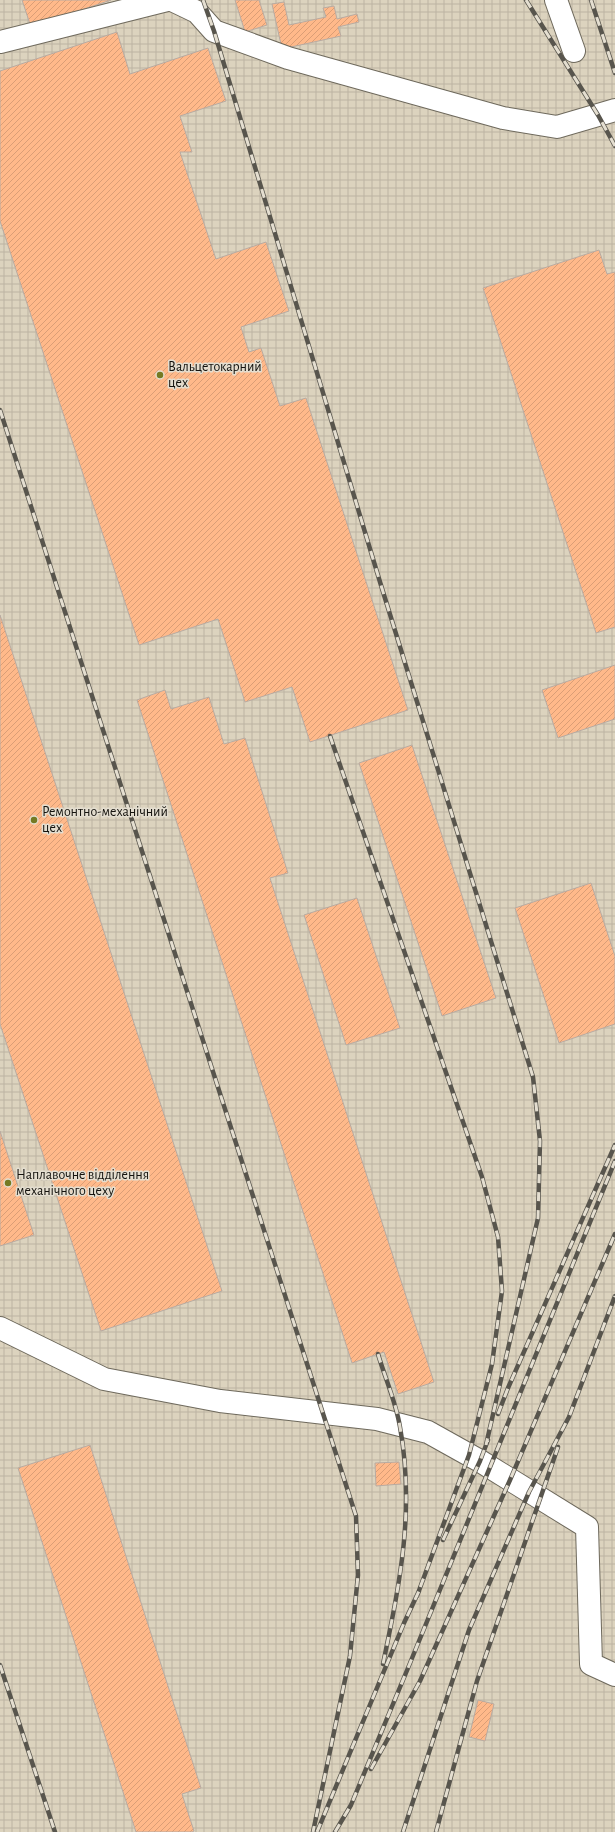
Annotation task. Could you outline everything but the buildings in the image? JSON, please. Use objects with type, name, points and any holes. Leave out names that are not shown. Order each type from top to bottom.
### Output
[{"type":"lane","points":[[0,42],[167,0]]},
{"type":"lane","points":[[172,0],[197,12],[214,31],[288,58],[503,118],[557,127],[615,110]]},
{"type":"lane","points":[[556,0],[574,51]]},
{"type":"lane","points":[[0,1328],[104,1379],[220,1401],[377,1419],[428,1432],[480,1461],[587,1527],[592,1664],[615,1676]]},
{"type":"shaded area","points":[[0,0],[615,0],[615,1832],[0,1832]]},
{"type":"railway","points":[[203,0],[214,31],[380,582],[533,1077],[540,1141],[538,1218],[486,1445]]},
{"type":"railway","points":[[526,0],[598,115],[615,146]]},
{"type":"railway","points":[[591,0],[615,73]]},
{"type":"railway","points":[[0,410],[356,1516],[358,1575],[350,1656],[313,1832]]},
{"type":"railway","points":[[330,736],[482,1177],[498,1237],[502,1291],[492,1364],[469,1455],[417,1596]]},
{"type":"railway","points":[[498,1414],[615,1145]]},
{"type":"railway","points":[[335,1832],[351,1805],[615,1161]]},
{"type":"railway","points":[[371,1769],[420,1681],[510,1480],[615,1234]]},
{"type":"railway","points":[[403,1832],[469,1630],[529,1492],[569,1417],[615,1296]]},
{"type":"railway","points":[[378,1354],[393,1399],[400,1427],[406,1488],[404,1546],[395,1604],[383,1664]]},
{"type":"railway","points":[[443,1540],[480,1461],[488,1440]]},
{"type":"railway","points":[[436,1832],[477,1681],[558,1447]]},
{"type":"railway","points":[[317,1832],[404,1623],[419,1591]]},
{"type":"railway","points":[[0,1665],[55,1832]]},
{"type":"place","name":"Вальцетокарний цех","points":[[160,375]]},
{"type":"place","name":"Ремонтно-механічний цех","points":[[34,820]]},
{"type":"place","name":"Наплавочне відділення механічного цеху","points":[[8,1183]]}]
